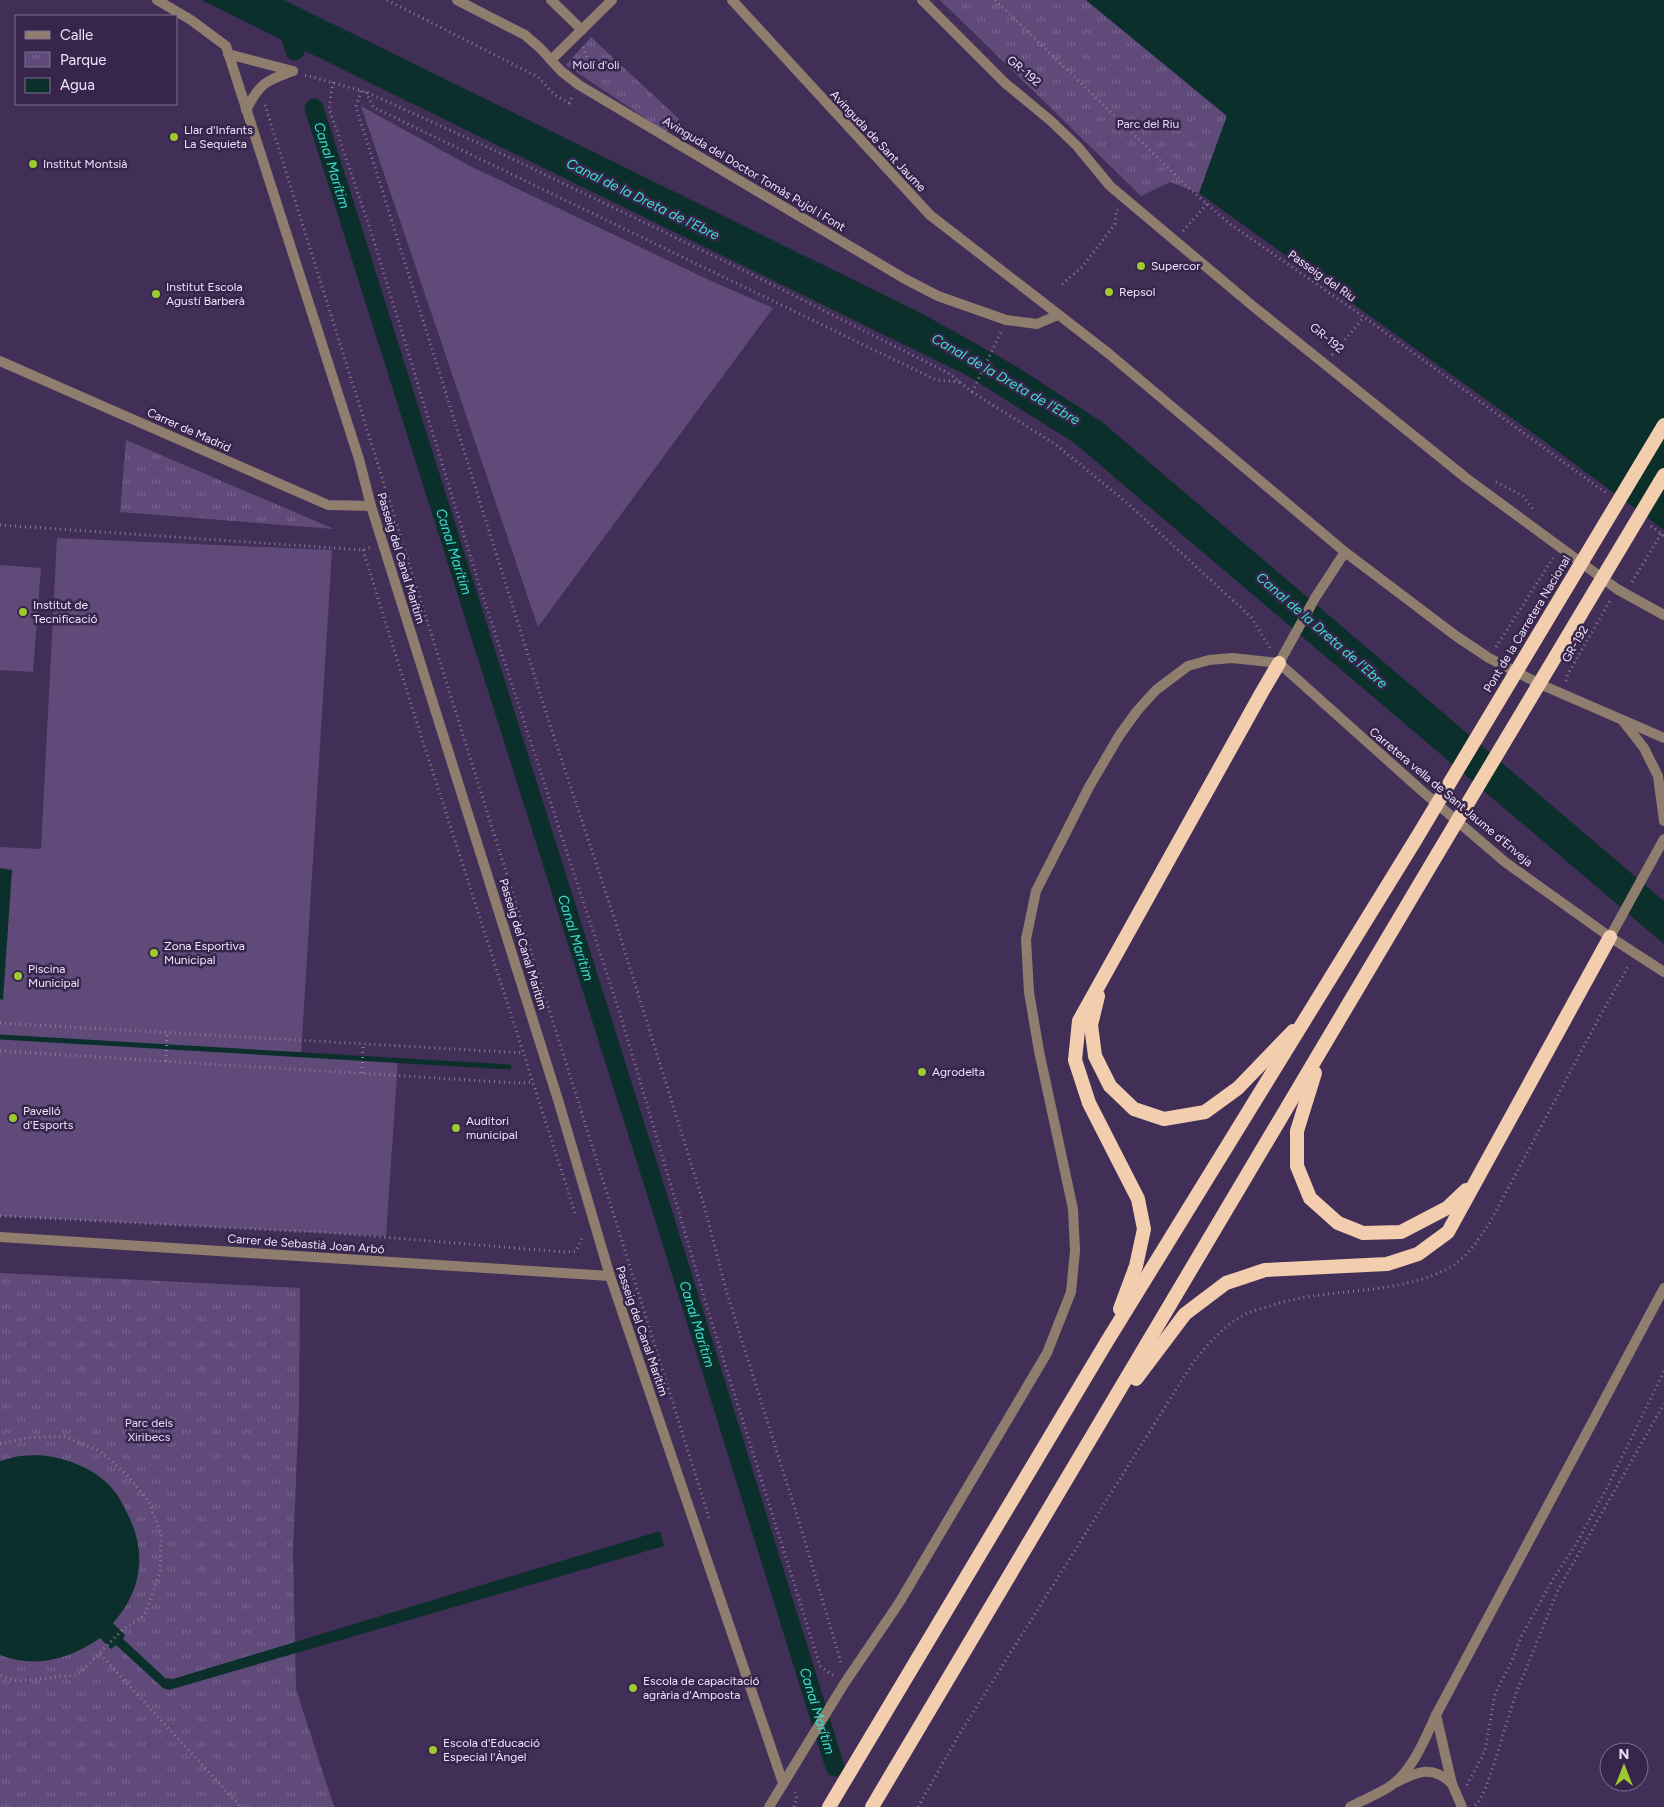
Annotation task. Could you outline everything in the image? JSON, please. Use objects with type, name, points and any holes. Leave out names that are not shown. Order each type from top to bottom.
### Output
[{"type":"highway","name":"Pont de la Carretera Nacional","points":[[1312,1010],[1664,425]]},
{"type":"highway","points":[[872,1807],[1664,476]]},
{"type":"highway","points":[[1106,1343],[1136,1266],[1144,1229],[1138,1200],[1089,1103],[1075,1060],[1079,1021],[1279,664]]},
{"type":"highway","points":[[1094,1436],[1184,1314],[1226,1284],[1265,1270],[1387,1264],[1418,1254],[1448,1232],[1610,937]]},
{"type":"highway","points":[[1102,980],[1091,1025],[1095,1056],[1110,1086],[1134,1109],[1164,1119],[1205,1112],[1231,1093],[1312,1010]]},
{"type":"highway","points":[[829,1807],[1106,1343],[1312,1010]]},
{"type":"highway","points":[[1321,1052],[1297,1130],[1297,1166],[1310,1198],[1338,1223],[1363,1233],[1402,1232],[1447,1208],[1478,1176]]},
{"type":"street","points":[[157,0],[191,20],[227,50],[293,71]]},
{"type":"street","name":"Avinguda del Doctor Tomàs Pujol i Font","points":[[457,0],[525,35],[561,71],[579,85],[906,279],[938,296],[1006,320],[1037,324],[1058,315]]},
{"type":"street","points":[[551,0],[582,30]]},
{"type":"street","points":[[551,60],[612,0]]},
{"type":"street","name":"Avinguda de Sant Jaume","points":[[732,0],[930,215],[1159,395],[1345,552],[1456,636],[1489,658],[1562,694],[1664,738]]},
{"type":"street","points":[[922,0],[1005,83],[1078,146],[1110,186],[1174,240],[1466,478],[1621,591],[1664,614]]},
{"type":"street","name":"Passeig del Canal Marítim","points":[[227,50],[359,459],[371,506],[559,1103],[610,1276],[783,1783]]},
{"type":"street","points":[[246,110],[259,88],[266,82],[293,71]]},
{"type":"street","name":"Carrer de Madrid","points":[[0,361],[328,505],[371,506]]},
{"type":"street","points":[[769,1807],[844,1684],[899,1603],[1047,1353],[1071,1292],[1075,1251],[1073,1209],[1028,992],[1026,939],[1036,891],[1089,787],[1119,736],[1137,711],[1156,690],[1188,666],[1209,660],[1232,658],[1279,664],[1315,598],[1345,552]]},
{"type":"street","name":"Carretera vella de Sant Jaume d'Enveja","points":[[1279,664],[1505,862],[1610,937],[1664,972]]},
{"type":"street","points":[[1622,720],[1644,748],[1658,776],[1664,821]]},
{"type":"street","points":[[1610,937],[1664,839]]},
{"type":"street","name":"Carrer de Sebastià Joan Arbó","points":[[0,1237],[610,1276]]},
{"type":"street","points":[[1390,1786],[1402,1776],[1426,1738],[1436,1715],[1664,1288]]},
{"type":"street","points":[[1436,1715],[1452,1784],[1461,1804]]},
{"type":"street","points":[[1350,1807],[1422,1771],[1433,1772],[1445,1777],[1452,1784]]},
{"type":"path","points":[[387,0],[538,77],[555,95],[569,103],[587,71],[588,64],[584,50],[582,30]]},
{"type":"path","name":"Passeig del Riu","points":[[995,0],[1230,224],[1364,317],[1607,494]]},
{"type":"path","points":[[293,71],[361,90],[496,151],[750,273],[950,374],[972,392],[1055,444],[1126,502],[1251,617],[1279,664]]},
{"type":"path","points":[[332,82],[329,108],[373,238],[479,584],[621,1017],[710,1316],[820,1666],[844,1684]]},
{"type":"path","points":[[259,88],[710,1522]]},
{"type":"path","points":[[361,90],[356,106],[547,716],[615,920],[701,1196],[726,1290],[840,1656],[844,1684]]},
{"type":"path","points":[[366,92],[373,107],[381,112],[936,380],[960,382]]},
{"type":"path","points":[[1062,284],[1082,267],[1115,224],[1116,211],[1127,200]]},
{"type":"path","points":[[1174,240],[1207,204]]},
{"type":"path","points":[[1176,225],[1191,237]]},
{"type":"path","points":[[1324,364],[1364,317]]},
{"type":"path","points":[[972,392],[993,348]]},
{"type":"path","name":"GR-192","points":[[1333,354],[1340,360]]},
{"type":"path","points":[[1494,480],[1522,496],[1535,511]]},
{"type":"path","points":[[1646,522],[1662,535]]},
{"type":"path","points":[[0,525],[363,550],[383,542],[401,538]]},
{"type":"path","name":"GR-192","points":[[1562,694],[1568,674],[1621,591],[1662,535]]},
{"type":"path","points":[[1489,658],[1560,547]]},
{"type":"path","points":[[363,550],[412,710],[577,1219]]},
{"type":"path","points":[[918,1807],[957,1738],[1194,1360],[1218,1333],[1248,1313],[1287,1300],[1415,1282],[1450,1267],[1472,1249],[1488,1226],[1600,1016],[1636,954]]},
{"type":"path","points":[[0,1023],[524,1053]]},
{"type":"path","points":[[166,1061],[167,1033]]},
{"type":"path","points":[[362,1073],[363,1044]]},
{"type":"path","points":[[0,1051],[517,1083],[533,1082]]},
{"type":"path","points":[[0,1216],[333,1234],[565,1252],[576,1252],[583,1237],[580,1228]]},
{"type":"path","points":[[1461,1804],[1485,1751],[1489,1718],[1495,1694],[1511,1663],[1521,1636],[1609,1484],[1664,1371]]},
{"type":"path","points":[[1470,1807],[1478,1804],[1486,1788],[1515,1696],[1558,1590],[1664,1404]]},
{"type":"path","points":[[0,1444],[27,1438],[63,1436],[100,1451],[127,1475],[149,1502],[160,1534],[160,1573],[144,1616],[123,1629],[78,1675],[18,1681],[0,1674]]},
{"type":"path","points":[[100,1654],[241,1807]]},
{"type":"path","points":[[790,1773],[797,1799],[794,1807]]},
{"type":"green space","name":"Parc del Riu","points":[[940,0],[1086,0],[1227,116],[1199,193],[1170,182],[1141,196]]},
{"type":"green space","name":"Molí d'oli","points":[[591,37],[679,119],[666,132],[566,65]]},
{"type":"green space","points":[[361,106],[470,166],[709,280],[773,308],[538,627]]},
{"type":"green space","points":[[126,440],[334,529],[120,512]]},
{"type":"green space","name":"Zona Esportiva Municipal","points":[[57,538],[332,550],[301,1055],[398,1060],[386,1236],[0,1216],[0,847],[41,849]]},
{"type":"green space","name":"Institut de Tecnificació","points":[[0,565],[41,568],[33,672],[0,670]]},
{"type":"green space","name":"Parc dels Xiribecs","points":[[0,1273],[300,1288],[299,1408],[293,1552],[296,1689],[334,1807],[0,1807]]},
{"type":"water","name":"Canal de la Dreta de l'Ebre","points":[[201,0],[284,0],[921,313],[1014,365],[1102,422],[1664,901],[1664,944],[1073,442],[968,376]]},
{"type":"water","points":[[1086,0],[1664,0],[1664,530],[1199,193],[1227,116]]},
{"type":"water","points":[[0,868],[12,870],[3,1000],[0,999]]},
{"type":"water","points":[[38,1455],[58,1458],[86,1468],[103,1479],[120,1500],[137,1538],[139,1568],[131,1596],[113,1623],[125,1635],[123,1639],[165,1678],[173,1679],[660,1531],[664,1546],[169,1690],[163,1688],[116,1645],[111,1649],[100,1638],[77,1651],[52,1660],[27,1661],[0,1655],[0,1461],[19,1456]]},
{"type":"waterway","name":"Canal Marítim","points":[[286,23],[295,51]]},
{"type":"waterway","name":"Canal Marítim","points":[[314,108],[660,1204],[835,1767]]},
{"type":"waterway","points":[[0,1037],[509,1067]]},
{"type":"waterway","name":"Canal Marítim","points":[[602,1047],[610,1045]]},
{"type":"place","name":"Llar d'Infants La Sequieta","points":[[174,137]]},
{"type":"place","name":"Institut Montsià","points":[[33,164]]},
{"type":"place","name":"Supercor","points":[[1141,266]]},
{"type":"place","name":"Repsol","points":[[1109,292]]},
{"type":"place","name":"Institut Escola Agustí Barberà","points":[[156,294]]},
{"type":"place","name":"Institut de Tecnificació","points":[[23,612]]},
{"type":"place","name":"Zona Esportiva Municipal","points":[[154,953]]},
{"type":"place","name":"Piscina Municipal","points":[[18,976]]},
{"type":"place","name":"Agrodelta","points":[[922,1072]]},
{"type":"place","name":"Pavelló d'Esports","points":[[13,1118]]},
{"type":"place","name":"Auditori municipal","points":[[456,1128]]},
{"type":"place","name":"Escola de capacitació agrària d'Amposta","points":[[633,1688]]},
{"type":"place","name":"Escola d'Educació Especial l'Àngel","points":[[433,1750]]}]
